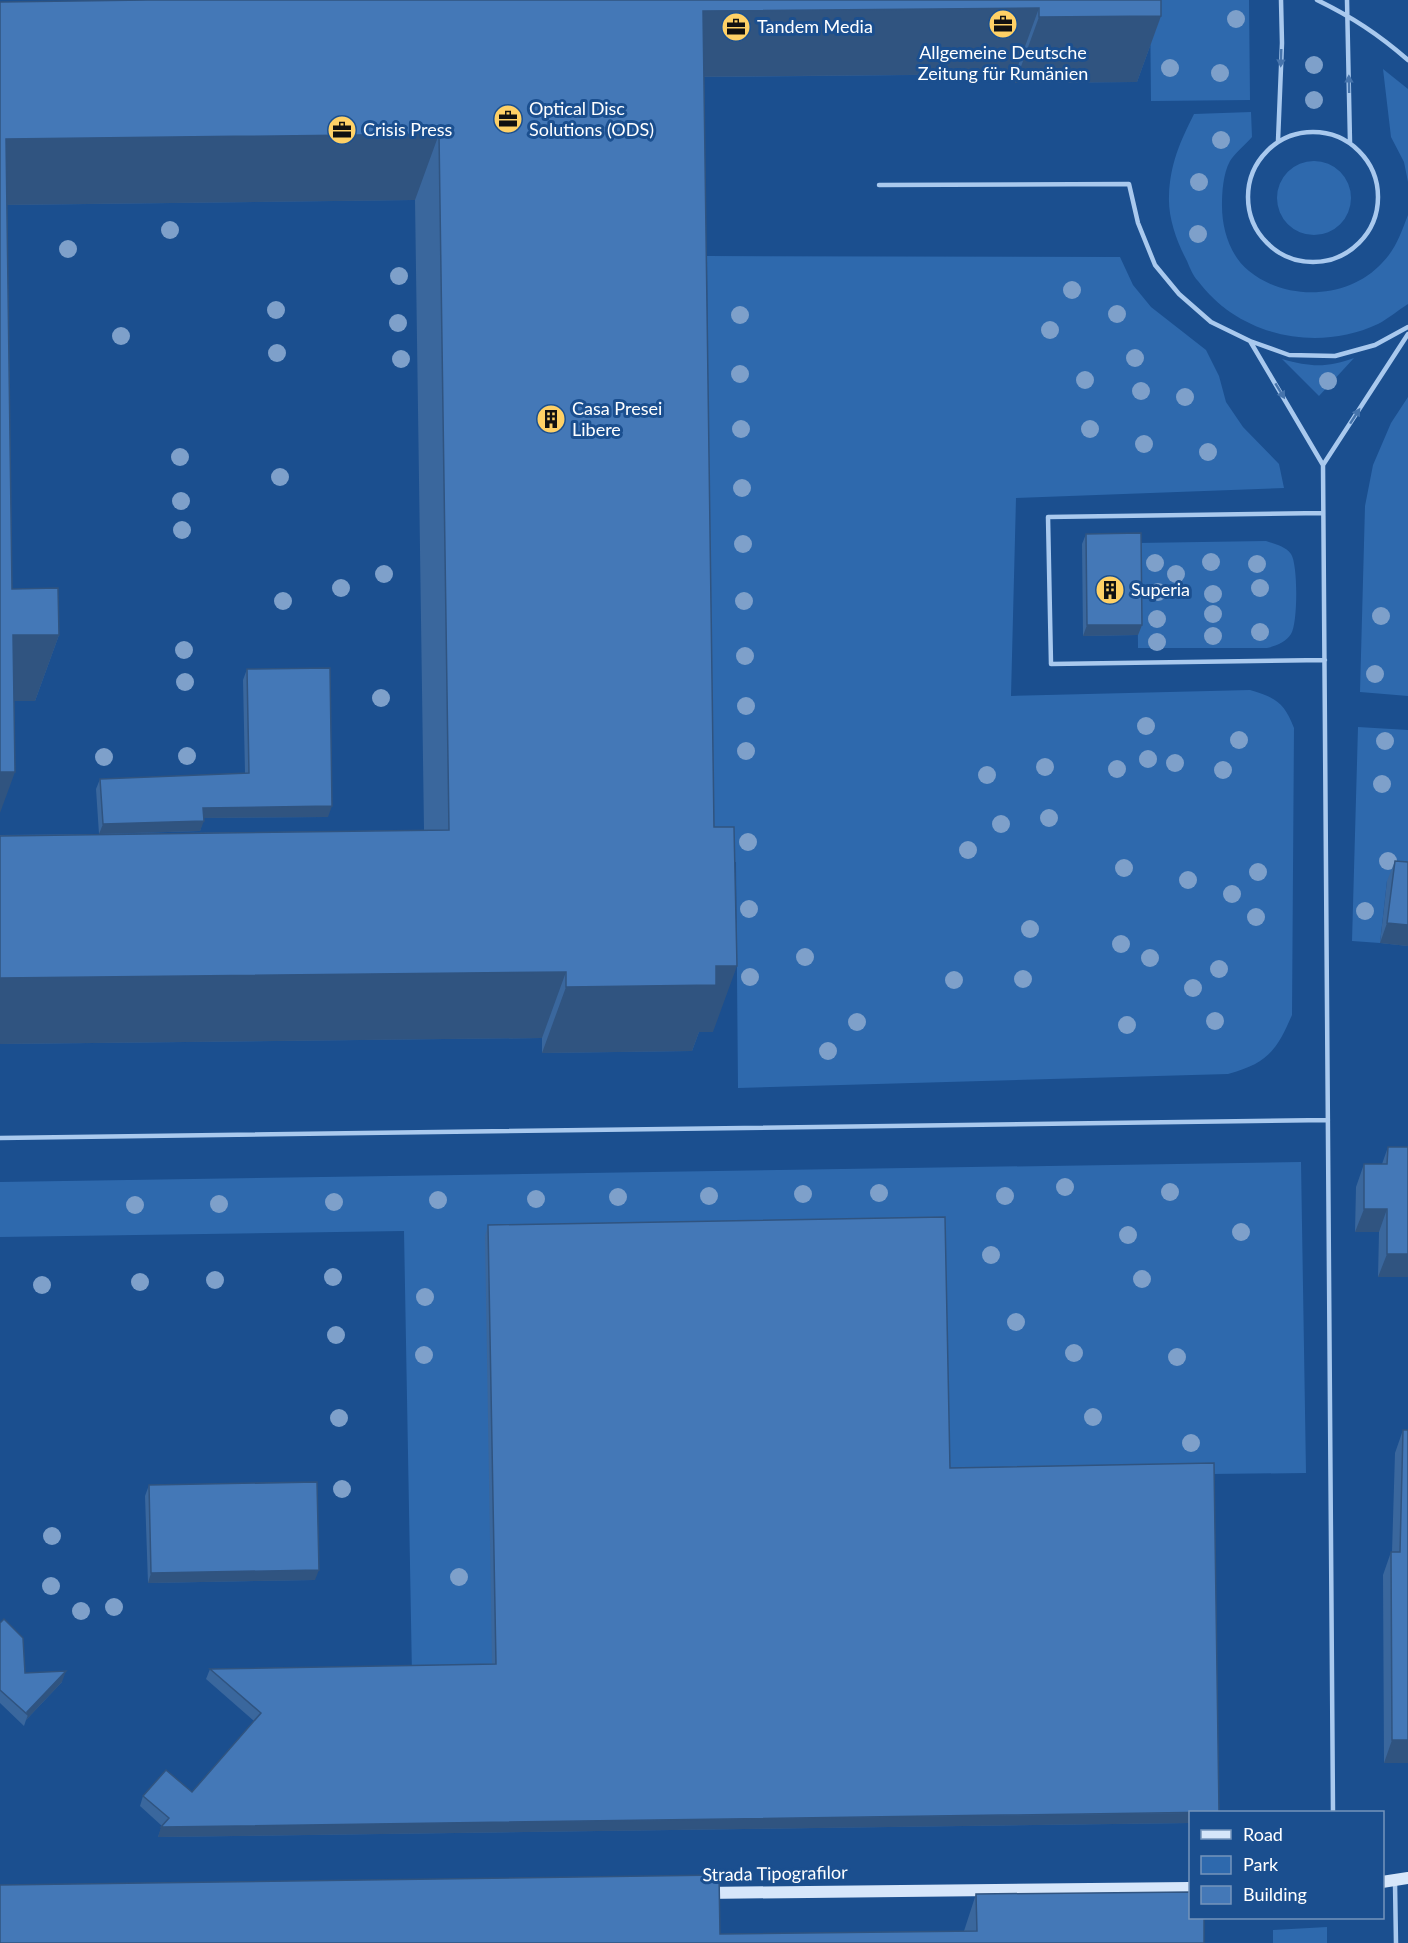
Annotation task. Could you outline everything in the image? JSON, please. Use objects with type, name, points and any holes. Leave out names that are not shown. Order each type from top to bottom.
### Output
[{"type":"street","points":[[1389,1881],[1408,1878]]},
{"type":"street","name":"Strada Tipografilor","points":[[690,1893],[1189,1888]]},
{"type":"lane","points":[[1278,141],[1282,43],[1281,0]]},
{"type":"lane","points":[[1317,0],[1348,14],[1384,39],[1408,60]]},
{"type":"lane","points":[[1347,0],[1350,142]]},
{"type":"lane","points":[[1314,131],[1333,134],[1350,142],[1366,157],[1376,175],[1379,196],[1376,217],[1366,235],[1352,250],[1332,260],[1312,263],[1291,259],[1273,248],[1258,233],[1250,214],[1247,194],[1252,173],[1262,155],[1278,141],[1295,134],[1314,131]]},
{"type":"lane","points":[[879,185],[1129,184],[1138,223],[1155,265],[1179,294],[1211,322],[1250,341],[1289,354],[1335,356],[1374,345],[1408,327]]},
{"type":"lane","points":[[1323,465],[1408,334]]},
{"type":"lane","points":[[1250,341],[1323,465],[1333,1811]]},
{"type":"lane","points":[[1323,513],[1048,517],[1051,664],[1325,660]]},
{"type":"lane","points":[[0,1138],[1328,1120]]},
{"type":"lane","points":[[1389,1881],[1396,1943]]},
{"type":"green space","points":[[1150,0],[1249,0],[1250,100],[1151,101]]},
{"type":"green space","points":[[1383,69],[1408,89],[1408,182],[1404,162],[1391,137]]},
{"type":"green space","points":[[1251,112],[1252,137],[1230,161],[1224,177],[1222,195],[1222,215],[1228,242],[1242,265],[1264,281],[1281,288],[1299,292],[1335,290],[1353,284],[1368,275],[1387,258],[1395,246],[1408,215],[1408,304],[1386,320],[1354,333],[1305,338],[1280,334],[1235,315],[1215,300],[1196,279],[1180,246],[1170,213],[1171,174],[1177,154],[1194,114]]},
{"type":"green space","points":[[1307,161],[1321,161],[1335,167],[1345,177],[1351,191],[1351,205],[1345,219],[1335,229],[1321,235],[1307,235],[1293,229],[1283,219],[1277,205],[1277,191],[1283,177],[1293,167]]},
{"type":"green space","points":[[707,256],[1120,257],[1133,285],[1151,307],[1206,350],[1219,376],[1226,402],[1243,427],[1279,464],[1284,488],[1016,498],[1011,696],[1250,690],[1273,699],[1287,712],[1294,728],[1292,1015],[1275,1047],[1261,1060],[1228,1074],[738,1088],[736,862],[712,862]]},
{"type":"green space","points":[[1354,358],[1319,396],[1282,359],[1318,365],[1335,364]]},
{"type":"green space","points":[[1408,397],[1408,696],[1360,692],[1365,506],[1373,465],[1391,423]]},
{"type":"green space","points":[[1266,541],[1286,549],[1291,554],[1295,569],[1295,618],[1291,634],[1286,639],[1267,648],[1138,648],[1137,543]]},
{"type":"green space","points":[[1358,727],[1408,730],[1408,883],[1387,881],[1380,943],[1352,941]]},
{"type":"green space","points":[[1301,1162],[1306,1473],[1210,1474],[1190,1811],[492,1674],[412,1676],[404,1231],[0,1237],[0,1182]]},
{"type":"green space","points":[[1327,1927],[1327,1943],[1273,1943],[1273,1930]]},
{"type":"building","name":"Casa Presei Libere","points":[[1161,0],[1161,16],[1039,17],[1039,8],[703,11],[714,827],[734,827],[737,966],[716,966],[716,985],[566,987],[566,972],[0,978],[0,836],[449,830],[439,134],[6,139],[12,589],[58,588],[59,635],[13,635],[15,772],[0,772],[0,2]]},
{"type":"building","name":"Superia","points":[[1141,533],[1142,625],[1087,625],[1086,534]]},
{"type":"building","points":[[330,668],[332,806],[203,808],[204,821],[103,824],[100,779],[249,773],[247,669]]},
{"type":"building","points":[[1395,861],[1408,862],[1408,925],[1387,923]]},
{"type":"building","points":[[1388,1147],[1408,1147],[1408,1254],[1387,1254],[1387,1209],[1364,1209],[1364,1164],[1387,1164]]},
{"type":"building","points":[[945,1217],[950,1468],[1214,1463],[1219,1811],[161,1827],[169,1818],[143,1796],[166,1770],[192,1792],[261,1713],[210,1669],[496,1664],[488,1225]]},
{"type":"building","points":[[1403,1430],[1408,1430],[1408,1740],[1392,1740],[1391,1552],[1400,1552]]},
{"type":"building","points":[[317,1482],[319,1570],[151,1573],[149,1485]]},
{"type":"building","points":[[4,1619],[23,1638],[25,1673],[66,1671],[27,1712],[28,1715],[0,1690],[0,1623]]},
{"type":"building","points":[[719,1875],[720,1934],[977,1931],[976,1894],[1189,1892],[1189,1919],[1204,1919],[1204,1943],[0,1943],[0,1885]]},
{"type":"place","name":"Allgemeine Deutsche Zeitung für Rumänien","points":[[1003,24]]},
{"type":"place","name":"Tandem Media","points":[[736,27]]},
{"type":"place","name":"Optical Disc Solutions (ODS)","points":[[508,119]]},
{"type":"place","name":"Crisis Press","points":[[342,130]]},
{"type":"place","name":"Casa Presei Libere","points":[[551,419]]},
{"type":"place","name":"Superia","points":[[1110,590]]}]
